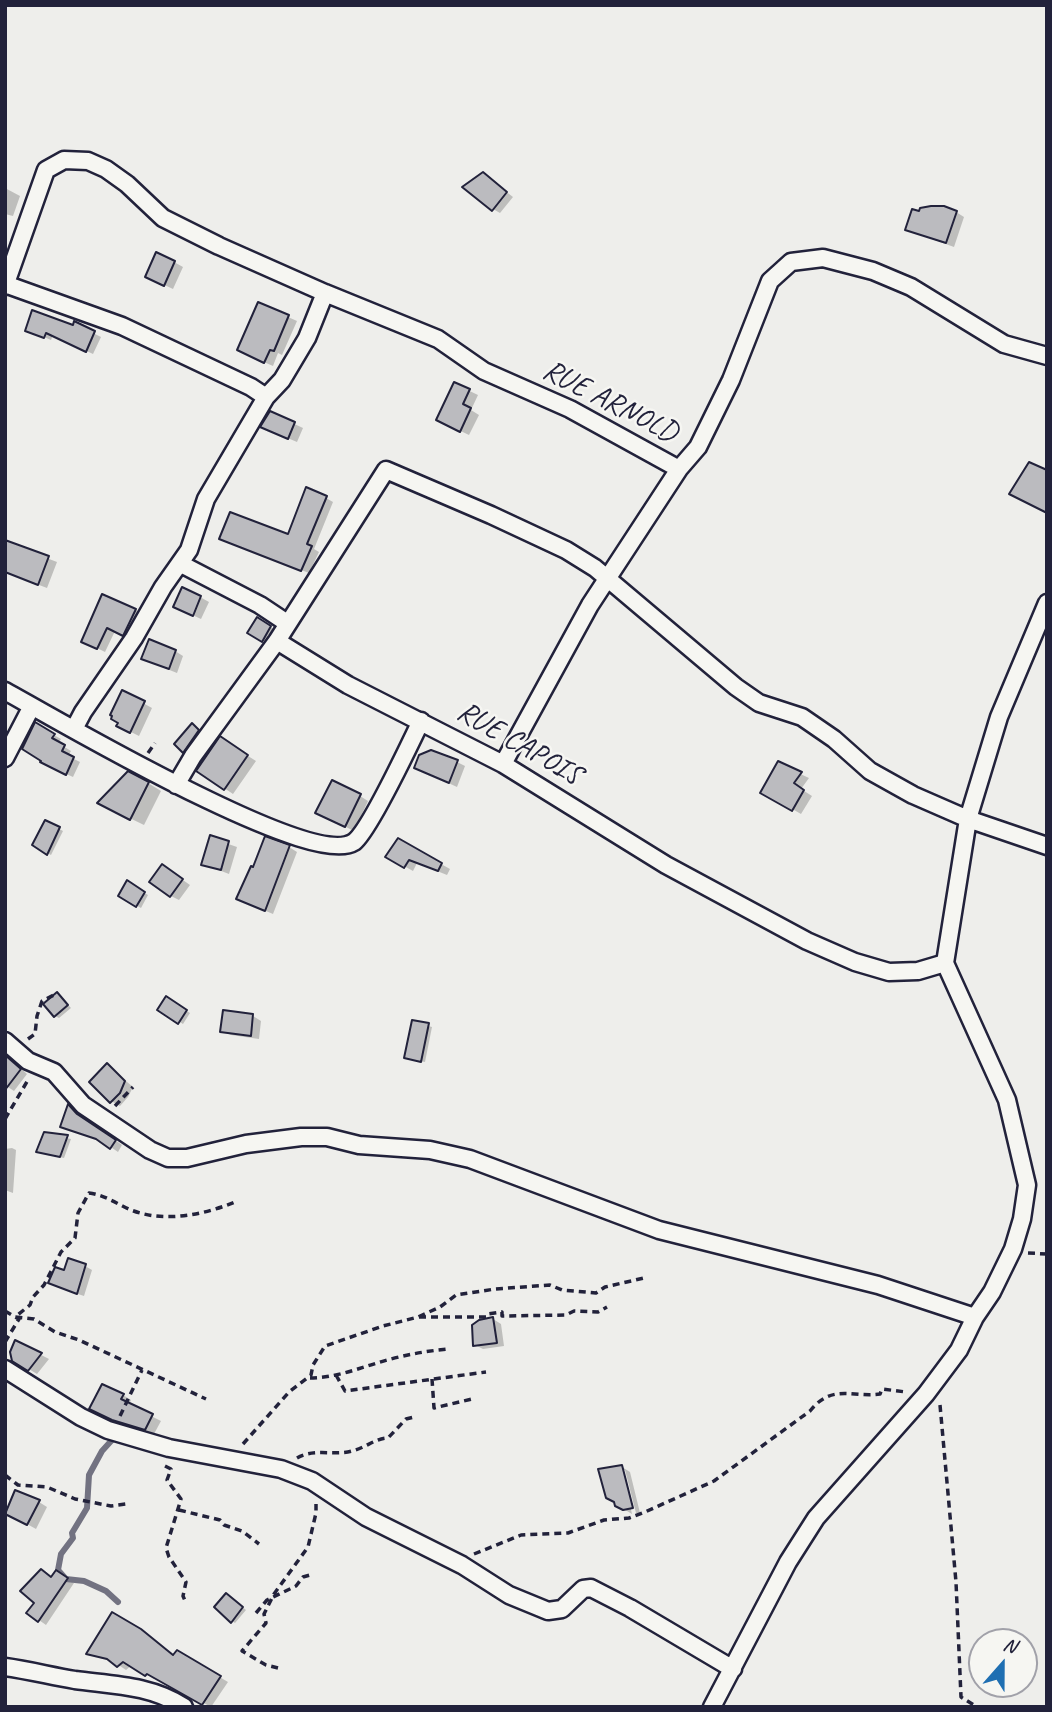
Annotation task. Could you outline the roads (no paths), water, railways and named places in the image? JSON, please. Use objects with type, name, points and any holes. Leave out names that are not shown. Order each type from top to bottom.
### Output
[{"type":"street","name":"RUE ARNOLD","points":[[5,285],[46,170],[64,160],[88,162],[106,169],[127,184],[163,218],[325,293],[439,339],[484,371],[570,409],[679,469],[590,605],[503,764]]},
{"type":"street","points":[[679,469],[698,447],[731,380],[770,281],[791,262],[823,258],[873,271],[912,287],[1004,344],[1047,356]]},
{"type":"street","points":[[5,285],[122,327],[251,387],[266,397]]},
{"type":"street","points":[[74,729],[134,638],[163,587],[181,564],[189,550],[206,499],[266,397],[282,380],[306,338],[325,293]]},
{"type":"street","points":[[176,785],[193,756],[277,641],[386,470],[566,550],[595,568],[736,687],[759,703],[802,717],[834,739],[870,771],[913,795],[968,819],[1047,846]]},
{"type":"street","points":[[181,564],[260,605],[287,623]]},
{"type":"street","points":[[712,1707],[788,1562],[816,1518],[938,1378],[992,1292],[1013,1249],[1022,1219],[1027,1185],[1007,1100],[945,963],[968,819],[999,717],[1047,603]]},
{"type":"street","points":[[277,641],[348,685],[421,721]]},
{"type":"street","name":"RUE CAPOIS","points":[[5,691],[176,785],[242,816],[335,846],[353,842],[364,829],[421,721],[503,764],[666,865],[831,951],[855,962],[889,972],[918,971],[945,963]]},
{"type":"street","points":[[5,758],[32,706]]},
{"type":"street","points":[[10,1045],[27,1061],[54,1072],[83,1105],[150,1150],[168,1158],[187,1158],[246,1144],[302,1137],[327,1137],[359,1144],[430,1150],[470,1159],[659,1230],[878,1286],[975,1317]]},
{"type":"street","points":[[5,1369],[80,1417],[116,1433],[169,1448],[286,1471],[317,1484],[366,1517],[463,1565],[509,1595],[548,1611],[562,1609],[583,1589],[591,1588],[733,1669]]},
{"type":"street","points":[[5,1667],[75,1680],[117,1683],[149,1691],[184,1707]]},
{"type":"waterway","points":[[112,1440],[102,1451],[89,1475],[87,1508],[72,1533],[73,1538],[61,1554],[58,1570],[66,1579],[84,1581],[106,1591],[118,1602]]}]
